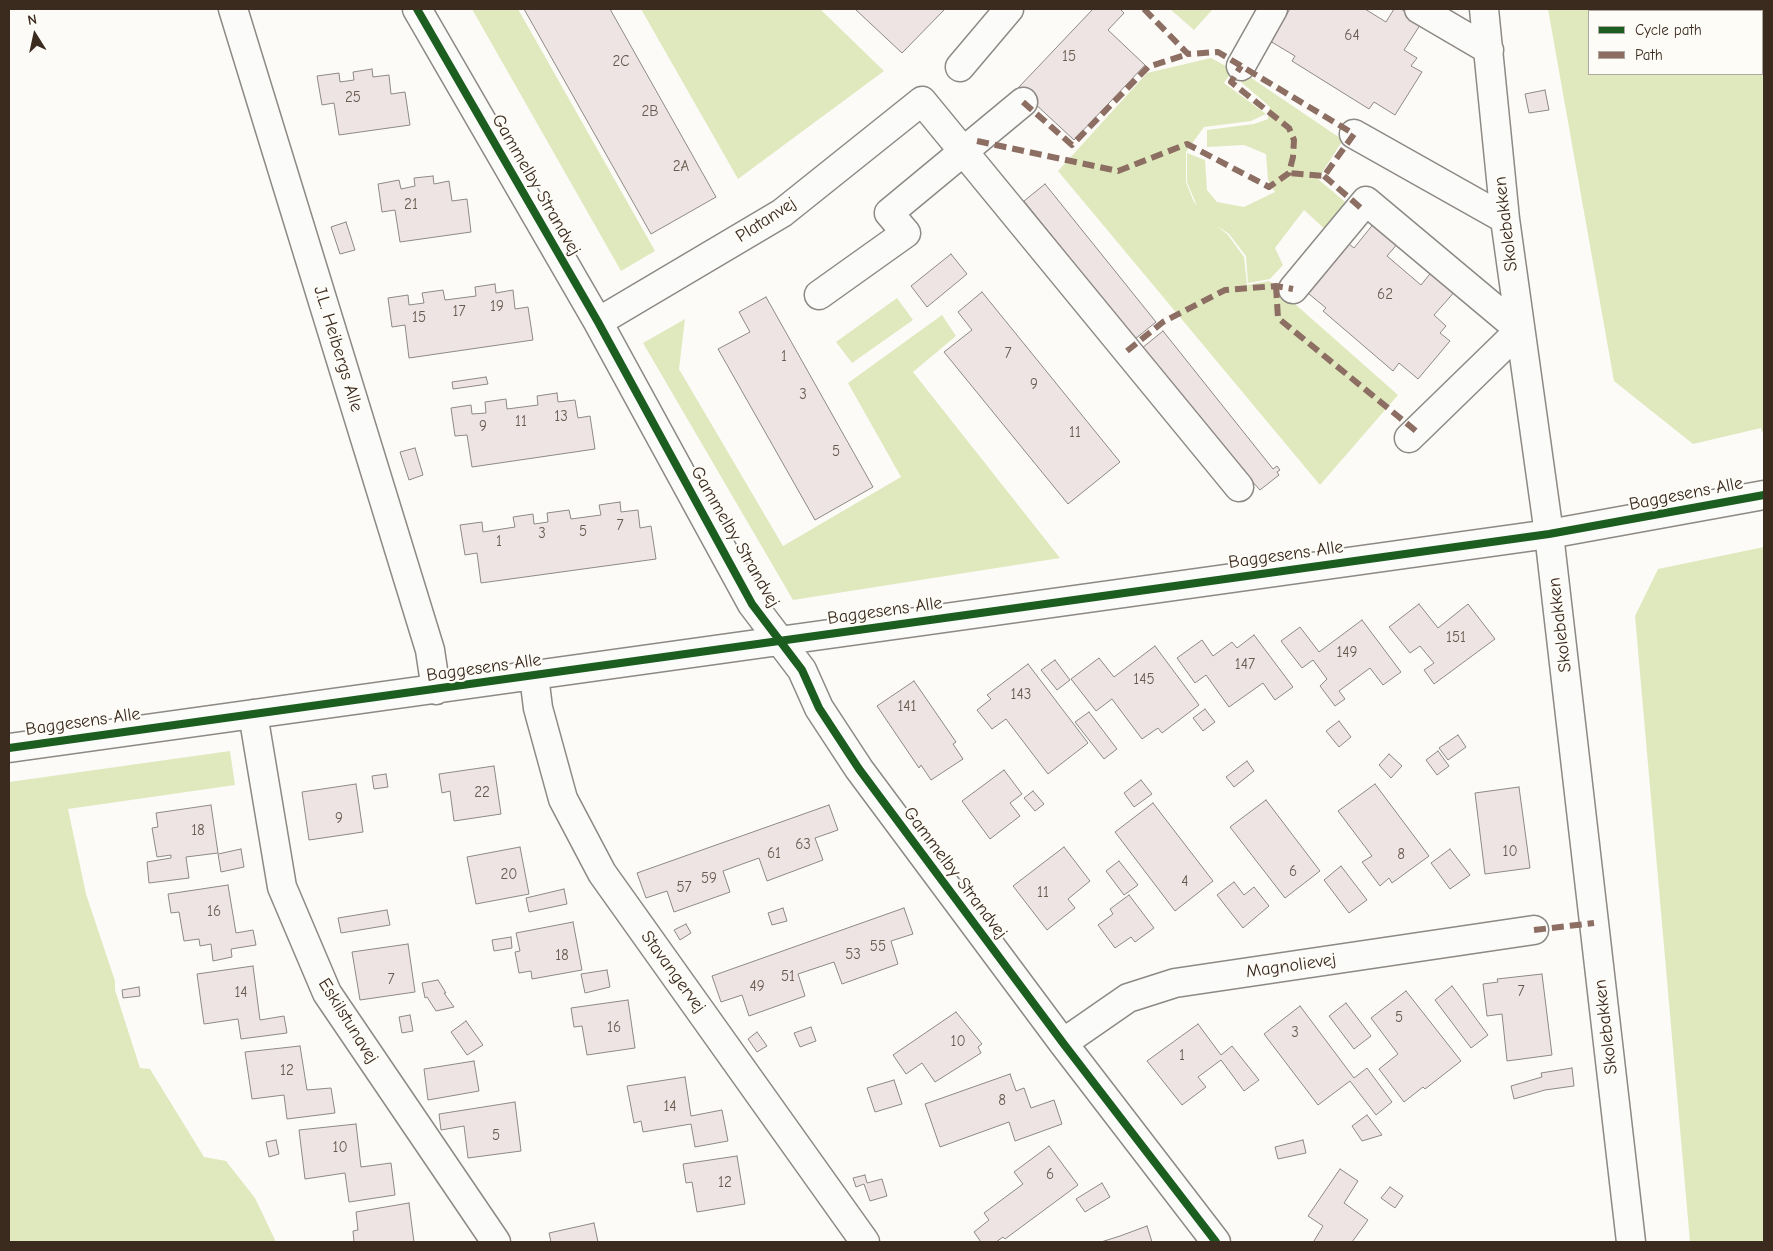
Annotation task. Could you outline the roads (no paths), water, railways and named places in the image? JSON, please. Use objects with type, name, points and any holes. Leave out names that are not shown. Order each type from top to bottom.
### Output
[{"type":"street","name":"J.L. Heibergs Alle","points":[[233,9],[428,641],[436,690]]},
{"type":"street","name":"Gammelby Strandvej","points":[[417,9],[598,322],[752,604],[802,670],[819,708],[859,769],[1062,1043],[1216,1242]]},
{"type":"street","points":[[960,67],[1010,9]]},
{"type":"street","points":[[1241,66],[1274,9]]},
{"type":"street","points":[[1419,9],[1489,50]]},
{"type":"street","name":"Skolebakken","points":[[1484,9],[1504,219],[1549,534],[1631,1242]]},
{"type":"street","name":"Platanvej","points":[[598,322],[782,213],[922,101],[964,153]]},
{"type":"street","points":[[819,295],[906,233],[889,213],[964,153],[1023,102]]},
{"type":"street","points":[[1354,134],[1504,219]]},
{"type":"street","points":[[964,153],[1239,487]]},
{"type":"street","points":[[1293,290],[1366,201],[1520,330],[1409,438]]},
{"type":"street","name":"Baggesens Alle","points":[[9,748],[1549,534],[1764,494]]},
{"type":"street","name":"Stavangervej","points":[[534,676],[538,708],[563,799],[602,872],[865,1242]]},
{"type":"street","name":"Eskilstunavej","points":[[252,714],[282,887],[327,994],[496,1242]]},
{"type":"street","name":"Magnolievej","points":[[1062,1043],[1128,998],[1175,982],[1534,930]]}]
